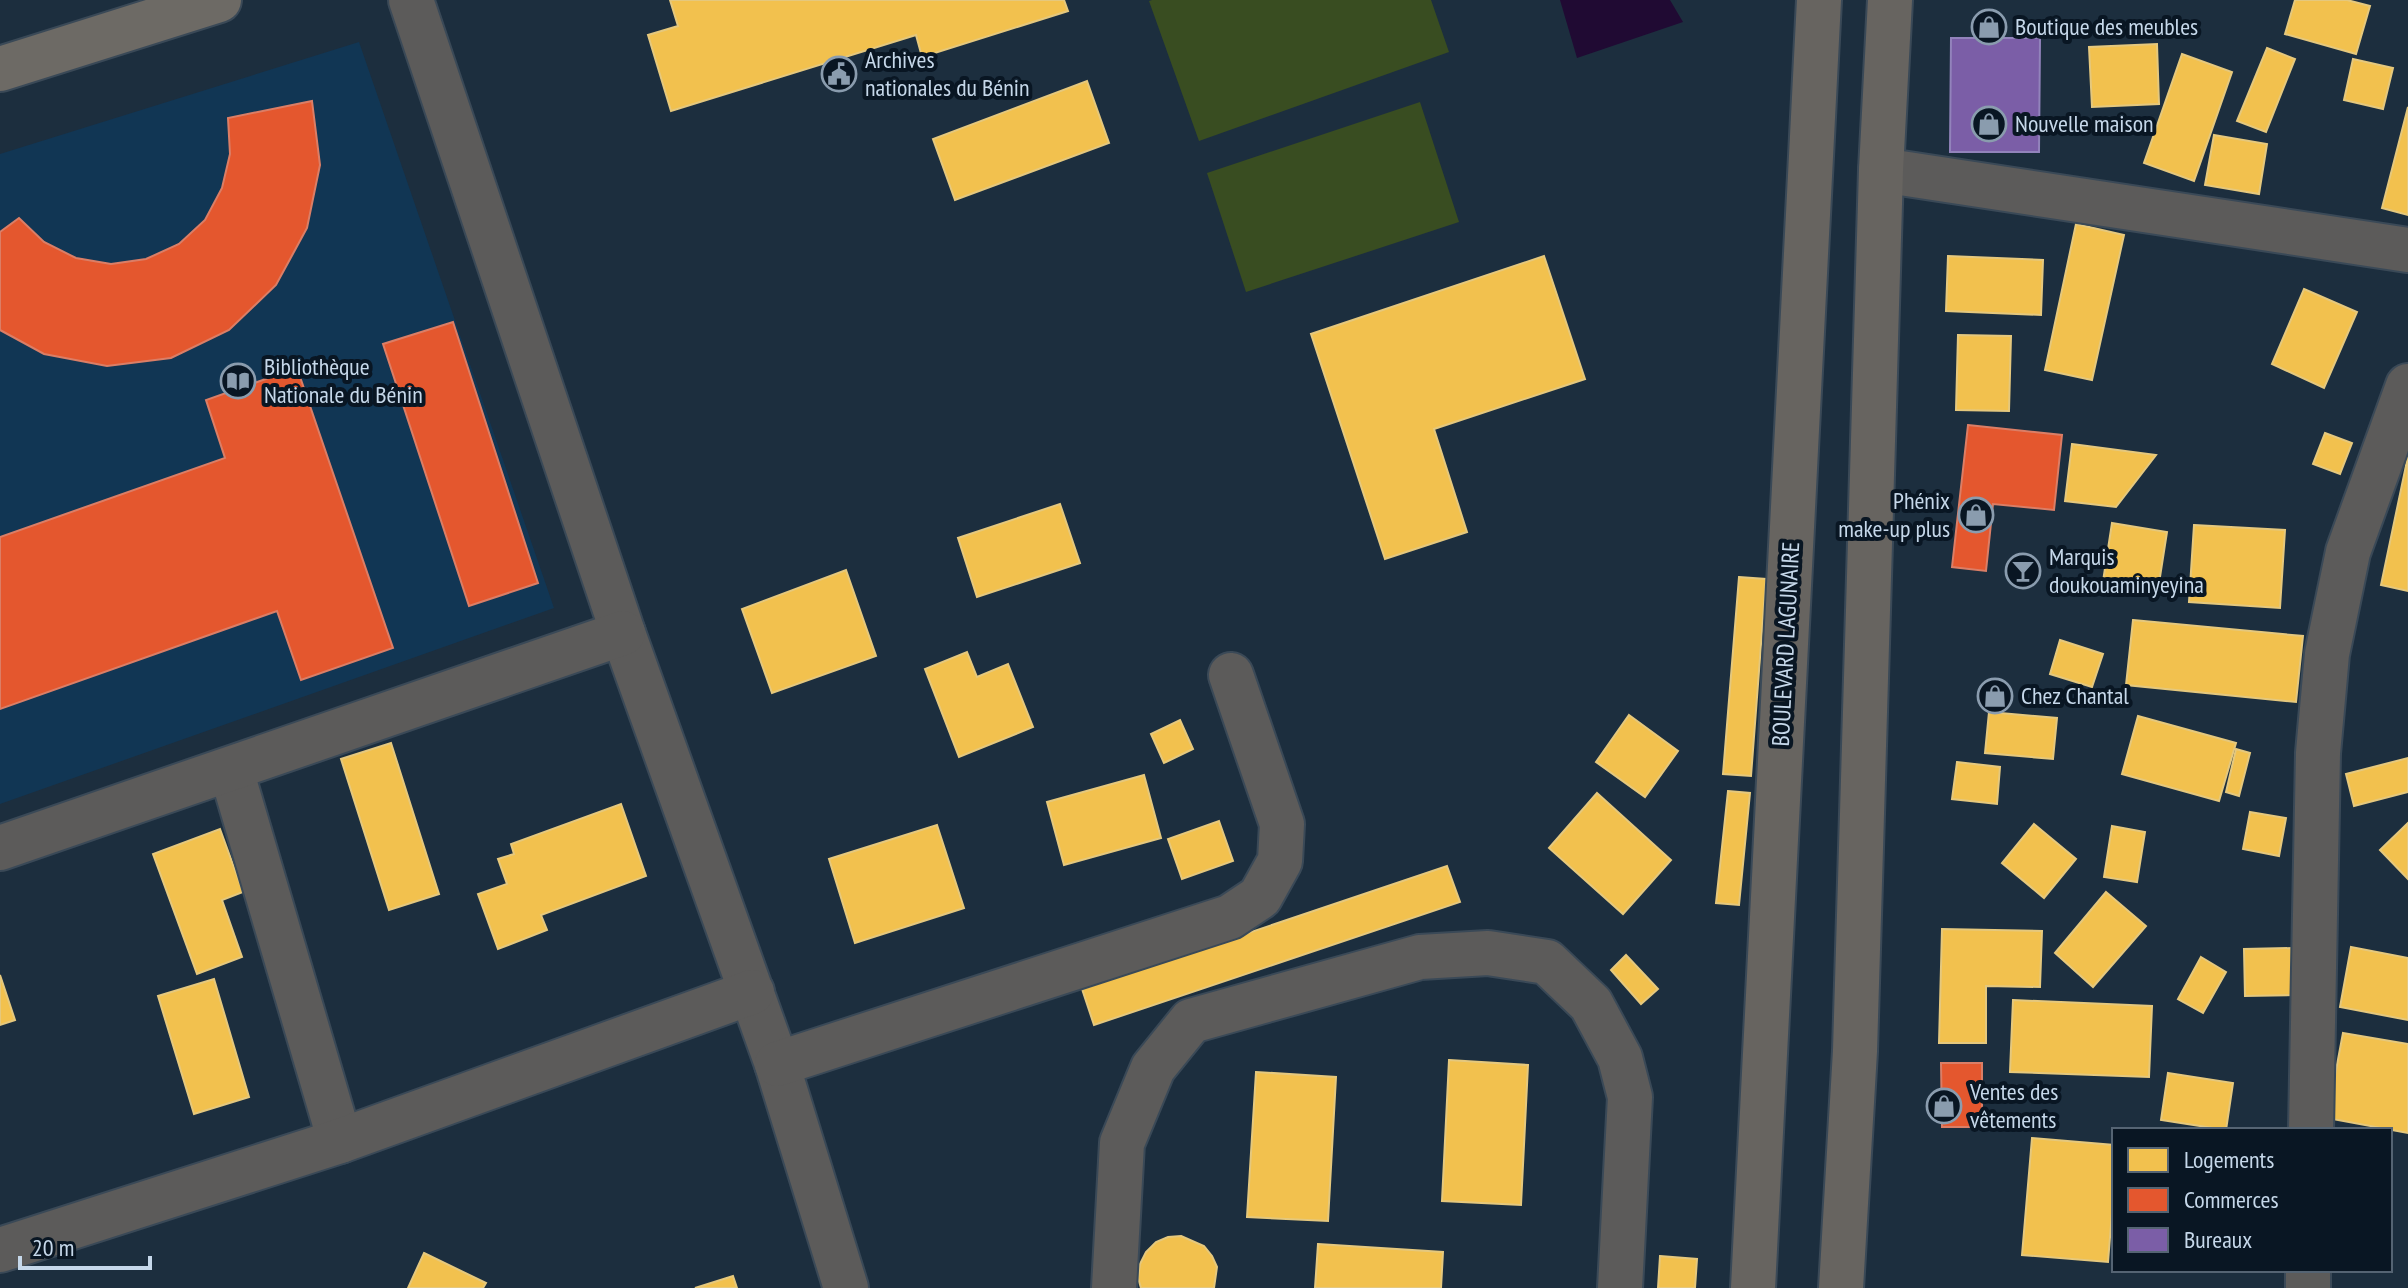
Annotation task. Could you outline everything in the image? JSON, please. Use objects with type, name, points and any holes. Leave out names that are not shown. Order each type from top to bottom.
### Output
[{"type":"highway","points":[[0,69],[219,0]]},
{"type":"main road","name":"BOULEVARD LAGUNAIRE","points":[[1753,1288],[1819,0]]},
{"type":"main road","points":[[1841,1288],[1855,1051],[1881,170],[1890,0]]},
{"type":"street","points":[[411,0],[623,633],[777,1064],[846,1288]]},
{"type":"street","points":[[1881,170],[2408,250]]},
{"type":"street","points":[[2311,1128],[2318,753],[2327,654],[2348,552],[2408,386]]},
{"type":"street","points":[[0,848],[623,633]]},
{"type":"street","points":[[777,1064],[1230,917],[1260,897],[1280,861],[1282,824],[1231,675]]},
{"type":"street","points":[[231,770],[340,1141]]},
{"type":"street","points":[[1114,1288],[1122,1143],[1153,1068],[1191,1021],[1420,957],[1488,953],[1547,962],[1591,1004],[1620,1058],[1630,1097],[1620,1288]]},
{"type":"street","points":[[0,1250],[340,1141],[752,992]]},
{"type":"shaded area","points":[[1560,0],[1670,0],[1683,22],[1577,58]]},
{"type":"shaded area","name":"Bibliothèque Nationale du Bénin","points":[[359,42],[554,608],[0,804],[0,154]]},
{"type":"green space","points":[[1431,0],[1449,52],[1199,141],[1149,1]]},
{"type":"green space","points":[[1420,102],[1459,222],[1246,292],[1207,173]]},
{"type":"building: Logements","points":[[670,0],[1064,0],[1068,11],[922,57],[916,35],[671,111],[648,35],[678,26]]},
{"type":"building: Logements","points":[[2295,0],[2347,0],[2370,6],[2356,54],[2285,34]]},
{"type":"building: Logements","points":[[2157,44],[2159,104],[2092,107],[2089,47]]},
{"type":"building: Logements","points":[[2267,48],[2295,59],[2266,132],[2237,121]]},
{"type":"building: Logements","points":[[2182,54],[2232,72],[2194,181],[2144,163]]},
{"type":"building: Logements","points":[[2353,59],[2393,68],[2383,109],[2344,100]]},
{"type":"building: Logements","points":[[1087,81],[1109,143],[955,200],[933,139]]},
{"type":"building: Logements","points":[[2408,107],[2408,215],[2382,208]]},
{"type":"building: Logements","points":[[2214,135],[2267,144],[2259,194],[2205,185]]},
{"type":"building: Logements","points":[[2076,224],[2124,235],[2092,380],[2045,370]]},
{"type":"building: Logements","points":[[1544,256],[1585,379],[1434,429],[1467,532],[1385,559],[1311,334]]},
{"type":"building: Logements","points":[[1948,256],[2043,260],[2041,315],[1946,311]]},
{"type":"building: Logements","points":[[2304,289],[2357,312],[2324,388],[2272,364]]},
{"type":"building: Logements","points":[[1958,335],[2011,336],[2009,411],[1956,410]]},
{"type":"building: Logements","points":[[2325,433],[2352,443],[2340,474],[2313,464]]},
{"type":"building: Logements","points":[[2072,444],[2156,455],[2116,507],[2065,501]]},
{"type":"building: Logements","points":[[2408,456],[2408,591],[2381,585]]},
{"type":"building: Logements","points":[[1060,504],[1080,563],[977,597],[958,538]]},
{"type":"building: Logements","points":[[2112,523],[2167,532],[2157,596],[2102,588]]},
{"type":"building: Logements","points":[[2194,525],[2285,530],[2280,608],[2189,602]]},
{"type":"building: Logements","points":[[846,570],[876,656],[772,693],[742,609]]},
{"type":"building: Logements","points":[[1739,577],[1766,579],[1751,776],[1723,774]]},
{"type":"building: Logements","points":[[2133,620],[2303,636],[2296,702],[2126,685]]},
{"type":"building: Logements","points":[[2060,640],[2103,654],[2092,687],[2050,674]]},
{"type":"building: Logements","points":[[967,652],[977,677],[1008,664],[1033,727],[959,757],[925,669]]},
{"type":"building: Logements","points":[[1989,712],[2057,718],[2053,759],[1985,753]]},
{"type":"building: Logements","points":[[1629,715],[1678,751],[1645,797],[1596,762]]},
{"type":"building: Logements","points":[[2138,716],[2236,743],[2219,801],[2122,774]]},
{"type":"building: Logements","points":[[1180,720],[1193,749],[1164,763],[1151,734]]},
{"type":"building: Logements","points":[[391,743],[439,894],[389,910],[341,759]]},
{"type":"building: Logements","points":[[2236,749],[2250,753],[2239,796],[2226,792]]},
{"type":"building: Logements","points":[[2408,758],[2408,792],[2354,806],[2346,774]]},
{"type":"building: Logements","points":[[1957,762],[2000,767],[1997,804],[1952,799]]},
{"type":"building: Logements","points":[[1144,775],[1161,838],[1064,865],[1047,802]]},
{"type":"building: Logements","points":[[1728,791],[1750,793],[1739,905],[1716,903]]},
{"type":"building: Logements","points":[[1597,793],[1671,860],[1623,914],[1549,848]]},
{"type":"building: Logements","points":[[621,804],[646,876],[541,915],[547,930],[498,949],[478,894],[507,884],[498,859],[514,854],[511,844]]},
{"type":"building: Logements","points":[[2250,812],[2286,818],[2279,856],[2243,849]]},
{"type":"building: Logements","points":[[1219,821],[1233,861],[1182,879],[1168,839]]},
{"type":"building: Logements","points":[[2408,823],[2408,879],[2380,850]]},
{"type":"building: Logements","points":[[2034,824],[2076,859],[2044,898],[2002,863]]},
{"type":"building: Logements","points":[[937,825],[964,908],[855,943],[829,859]]},
{"type":"building: Logements","points":[[2112,826],[2145,832],[2137,882],[2104,877]]},
{"type":"building: Logements","points":[[220,829],[243,892],[222,900],[242,957],[197,974],[153,854]]},
{"type":"building: Logements","points":[[1447,866],[1460,902],[1094,1025],[1082,989]]},
{"type":"building: Logements","points":[[2106,892],[2146,926],[2093,987],[2055,953]]},
{"type":"building: Logements","points":[[1942,929],[2042,931],[2040,987],[1986,986],[1986,1043],[1939,1043]]},
{"type":"building: Logements","points":[[2351,947],[2408,958],[2408,1020],[2340,1007]]},
{"type":"building: Logements","points":[[2293,948],[2295,995],[2245,996],[2244,949]]},
{"type":"building: Logements","points":[[1626,955],[1658,989],[1641,1004],[1611,970]]},
{"type":"building: Logements","points":[[2201,957],[2226,972],[2203,1013],[2178,999]]},
{"type":"building: Logements","points":[[0,975],[15,1020],[0,1025]]},
{"type":"building: Logements","points":[[214,979],[249,1097],[194,1114],[158,996]]},
{"type":"building: Logements","points":[[2013,1000],[2152,1006],[2149,1077],[2010,1072]]},
{"type":"building: Logements","points":[[2343,1033],[2408,1044],[2408,1133],[2327,1118]]},
{"type":"building: Logements","points":[[1449,1060],[1528,1065],[1521,1205],[1442,1201]]},
{"type":"building: Logements","points":[[1256,1072],[1336,1077],[1328,1221],[1247,1217]]},
{"type":"building: Logements","points":[[2168,1073],[2233,1083],[2226,1128],[2161,1120]]},
{"type":"building: Logements","points":[[2032,1138],[2112,1145],[2108,1262],[2022,1255]]},
{"type":"building: Logements","points":[[1181,1236],[1204,1246],[1212,1256],[1217,1267],[1214,1288],[1141,1288],[1138,1278],[1146,1252],[1156,1242]]},
{"type":"building: Logements","points":[[1318,1244],[1443,1252],[1441,1288],[1315,1288]]},
{"type":"building: Logements","points":[[424,1253],[486,1283],[483,1288],[408,1288]]},
{"type":"building: Logements","points":[[1660,1256],[1697,1259],[1695,1288],[1658,1288]]},
{"type":"building: Logements","points":[[733,1276],[737,1288],[695,1288]]},
{"type":"building: Commerces","points":[[312,101],[320,165],[307,228],[276,285],[229,330],[171,358],[107,366],[44,354],[0,330],[0,232],[19,218],[44,242],[76,258],[111,264],[146,259],[179,244],[205,220],[222,188],[230,154],[228,118]]},
{"type":"building: Commerces","points":[[453,322],[538,583],[469,606],[383,344]]},
{"type":"building: Commerces","points":[[297,368],[393,648],[301,680],[277,611],[0,709],[0,537],[225,458],[206,400]]},
{"type":"building: Commerces","points":[[1968,425],[2062,435],[2054,510],[1993,504],[1986,571],[1952,567]]},
{"type":"building: Commerces","points":[[1941,1063],[1982,1063],[1982,1127],[1942,1127]]},
{"type":"building: Bureaux","points":[[1951,38],[2040,38],[2039,152],[1950,152]]},
{"type":"place","name":"Boutique des meubles","points":[[1989,27]]},
{"type":"place","name":"Archives nationales du Bénin","points":[[839,74]]},
{"type":"place","name":"Nouvelle maison","points":[[1989,124]]},
{"type":"place","name":"Bibliothèque Nationale du Bénin","points":[[238,381]]},
{"type":"place","name":"Phénix make-up plus","points":[[1976,515]]},
{"type":"place","name":"Marquis doukouaminyeyina","points":[[2023,571]]},
{"type":"place","name":"Chez Chantal","points":[[1995,696]]},
{"type":"place","name":"Ventes des vêtements","points":[[1944,1106]]}]
